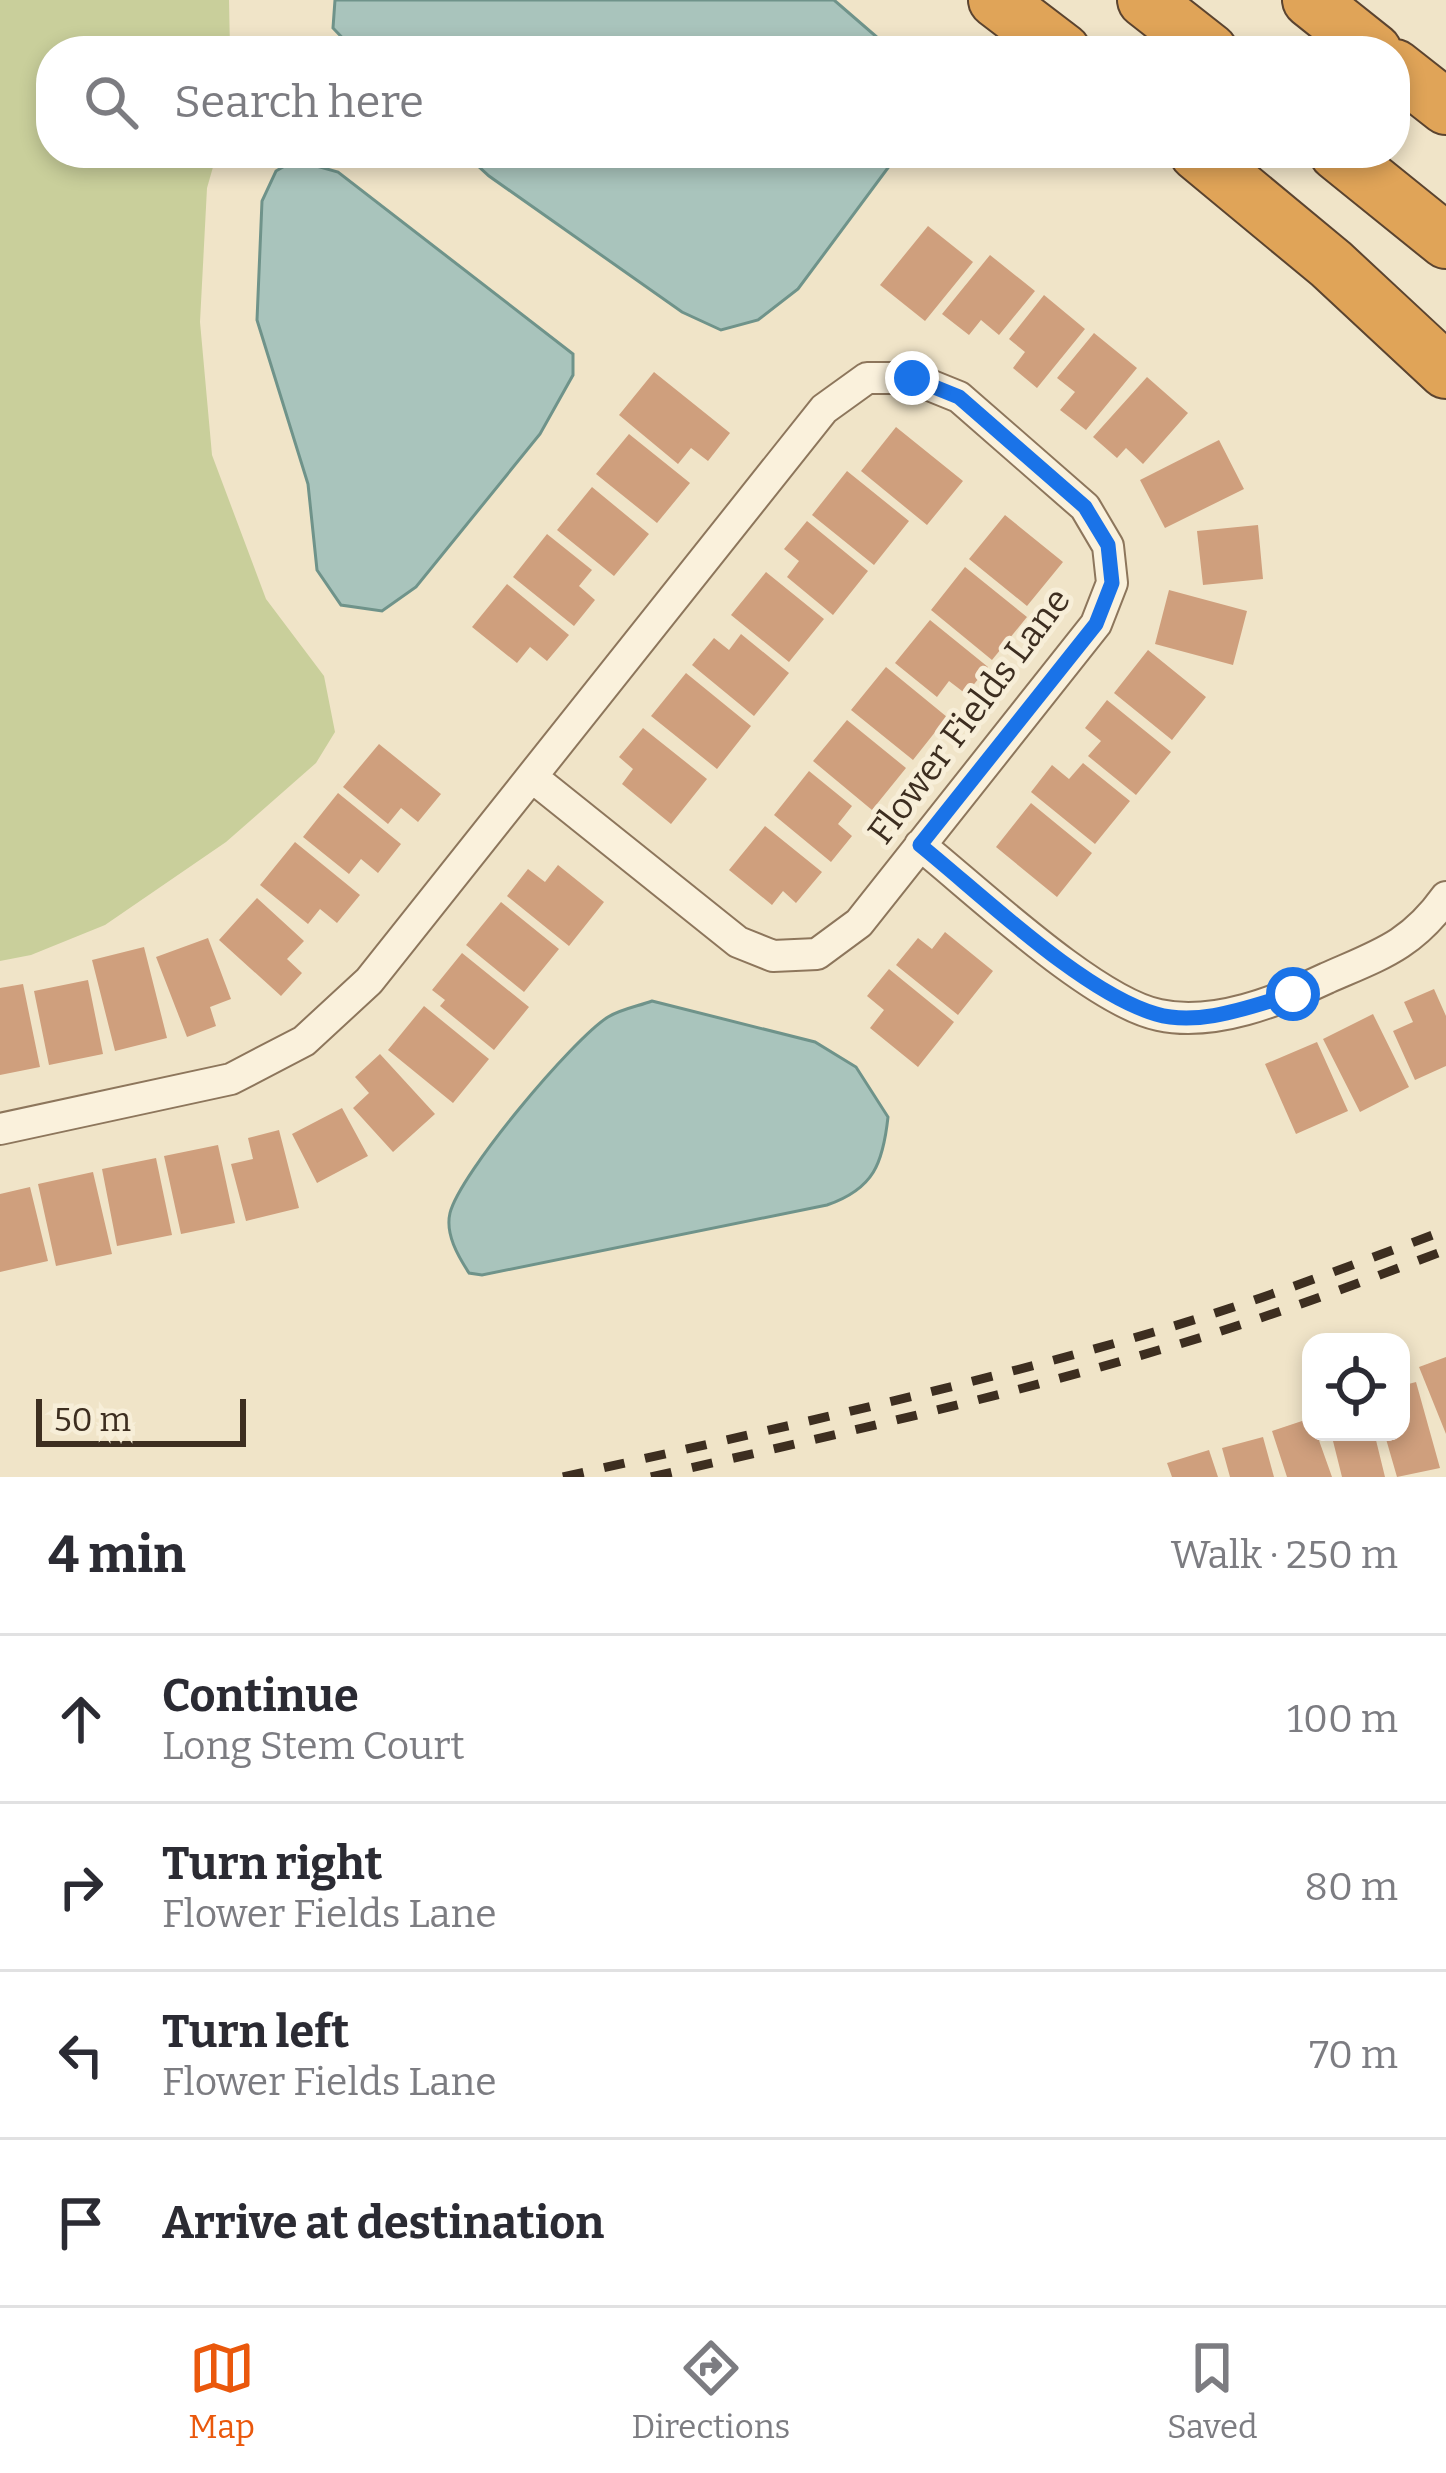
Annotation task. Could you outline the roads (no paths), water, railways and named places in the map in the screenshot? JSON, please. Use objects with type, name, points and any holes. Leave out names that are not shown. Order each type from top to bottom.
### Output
[{"type":"highway","points":[[996,0],[1044,36]]},
{"type":"highway","points":[[1145,0],[1191,36]]},
{"type":"highway","points":[[1310,0],[1355,36]]},
{"type":"highway","points":[[1410,79],[1446,107]]},
{"type":"highway","points":[[1215,168],[1331,264],[1446,371]]},
{"type":"highway","points":[[1356,168],[1446,241]]},
{"type":"street","name":"Flower Fields Lane","points":[[0,1129],[231,1079],[304,1041],[369,981],[824,410],[866,378],[912,378],[959,397],[1085,507],[1108,545],[1112,583],[1096,624],[859,923],[817,954],[772,956],[738,942],[532,777]]},
{"type":"street","points":[[920,845],[1096,987],[1158,1016],[1221,1015],[1293,994],[1406,943],[1446,897]]},
{"type":"water","points":[[335,0],[834,0],[876,36],[341,36],[333,28]]},
{"type":"water","points":[[324,168],[338,172],[573,354],[573,375],[540,434],[416,587],[382,611],[341,605],[317,570],[308,484],[257,320],[262,201],[276,171]]},
{"type":"water","points":[[480,168],[888,168],[798,289],[758,320],[721,330],[682,312]]},
{"type":"water","points":[[652,1001],[815,1042],[856,1067],[888,1117],[873,1172],[856,1191],[827,1205],[482,1275],[469,1273],[449,1221],[474,1169],[520,1108],[592,1030],[613,1014]]},
{"type":"railway","points":[[563,1477],[1081,1353],[1228,1309],[1446,1230]]},
{"type":"railway","points":[[651,1477],[1096,1368],[1268,1316],[1446,1250]]}]
